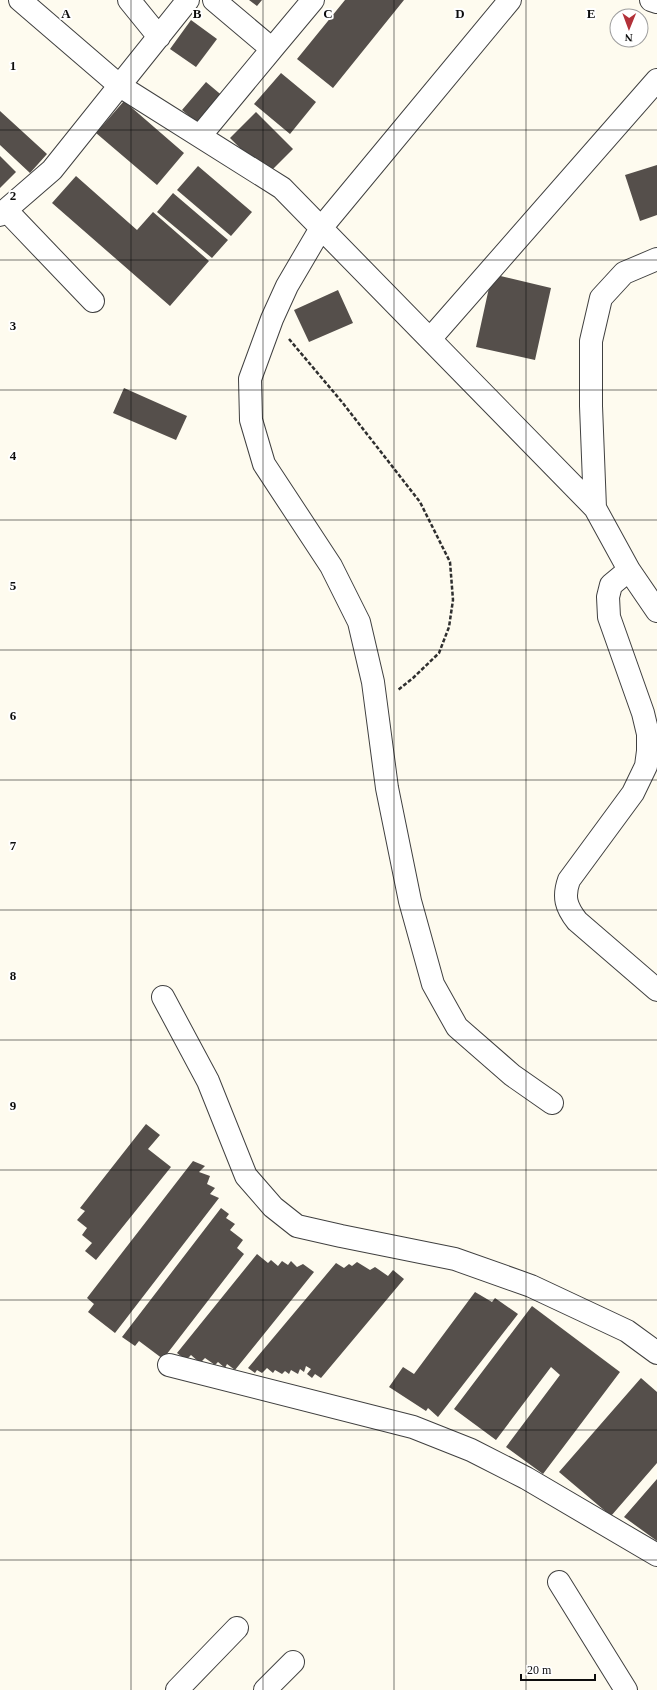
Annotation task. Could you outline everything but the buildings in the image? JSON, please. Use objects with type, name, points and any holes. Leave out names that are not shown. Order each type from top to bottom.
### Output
[{"type":"street","points":[[20,0],[120,86],[282,188],[595,508],[629,570],[657,611]]},
{"type":"street","points":[[129,0],[159,37]]},
{"type":"street","points":[[93,301],[3,212],[52,170],[188,0]]},
{"type":"street","points":[[214,0],[272,49]]},
{"type":"street","points":[[200,136],[313,0]]},
{"type":"street","points":[[510,0],[321,228],[287,286],[272,319],[250,380],[251,420],[264,464],[330,566],[359,622],[373,682],[387,788],[410,901],[433,984],[457,1027],[512,1075],[552,1103]]},
{"type":"street","points":[[651,0],[657,2]]},
{"type":"street","points":[[430,339],[657,80]]},
{"type":"street","points":[[595,508],[591,406],[591,341],[601,298],[624,273],[657,258]]},
{"type":"street","points":[[629,570],[611,585],[608,597],[609,617],[643,713],[648,734],[646,766],[633,792],[569,880],[566,888],[566,899],[568,911],[576,921],[657,990]]},
{"type":"street","points":[[163,996],[208,1081],[246,1176],[273,1206],[298,1226],[455,1259],[531,1286],[627,1331],[657,1354]]},
{"type":"street","points":[[169,1365],[413,1427],[471,1450],[526,1478],[657,1555]]},
{"type":"street","points":[[559,1582],[626,1690]]},
{"type":"street","points":[[177,1690],[236,1628]]},
{"type":"street","points":[[264,1690],[293,1662]]},
{"type":"path","points":[[272,319],[342,402],[420,502],[450,562],[454,600],[449,627],[439,653],[413,678],[376,707]]}]
